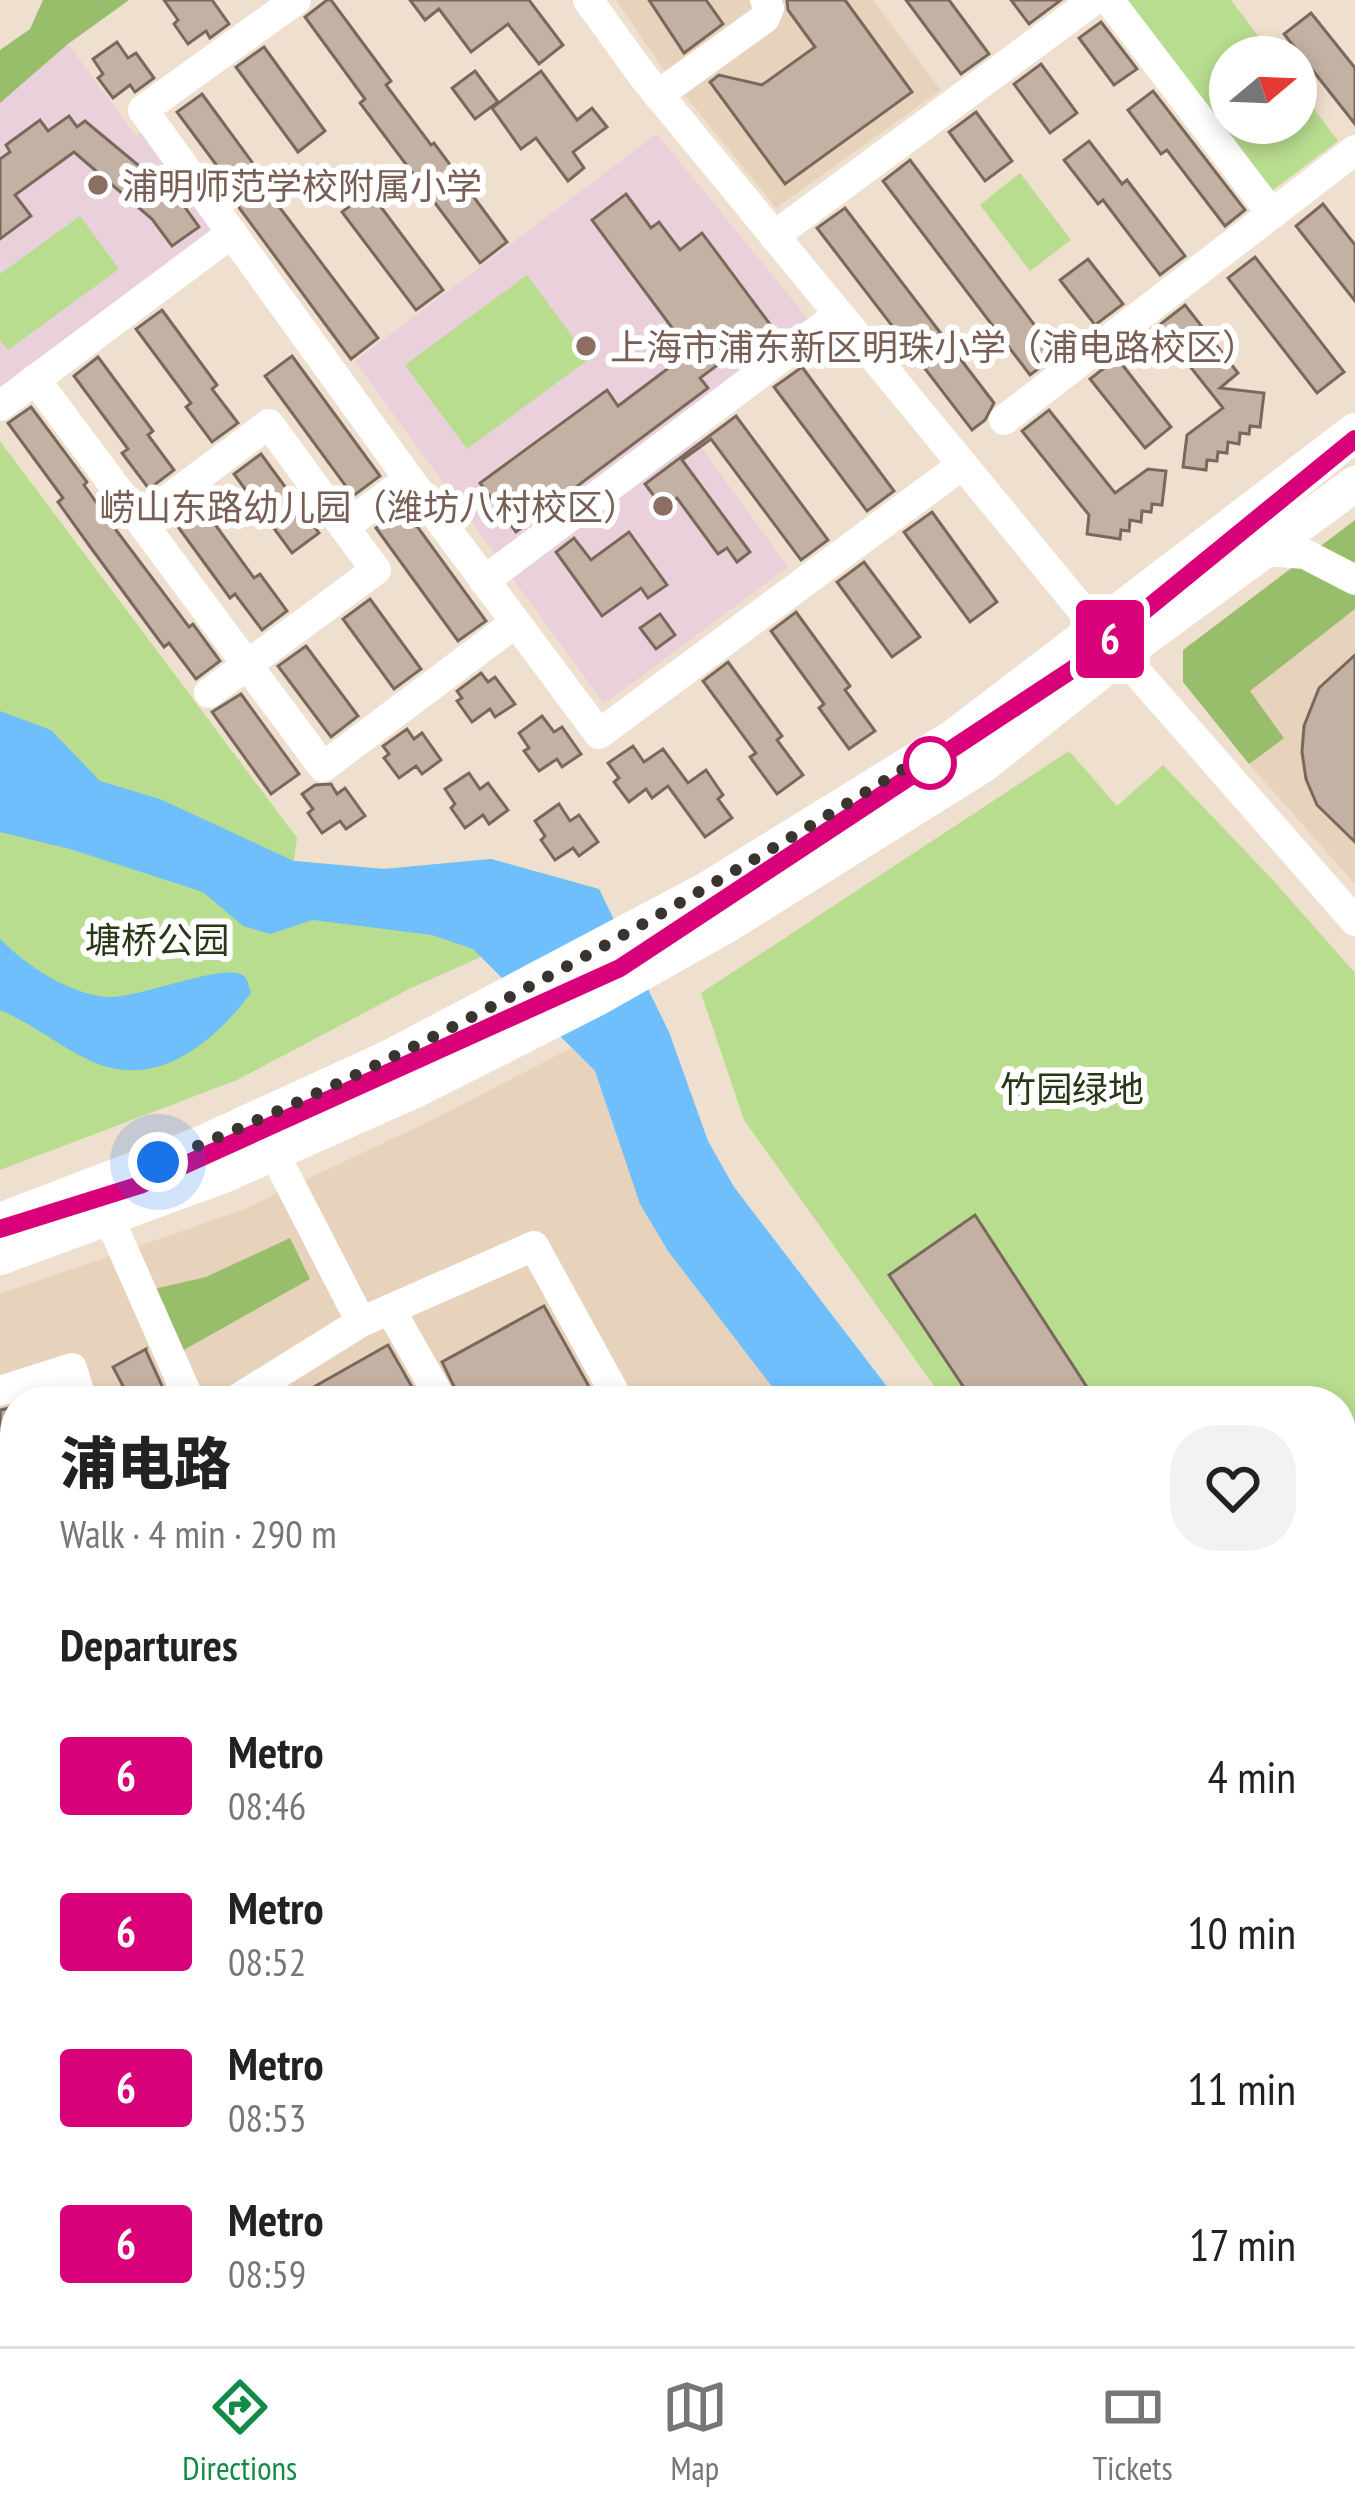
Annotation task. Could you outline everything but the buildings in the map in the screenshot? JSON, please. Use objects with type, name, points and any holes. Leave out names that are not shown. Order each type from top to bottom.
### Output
[{"type":"main road","points":[[0,1257],[274,1153],[417,1089],[595,999],[844,855],[984,764],[1110,642],[1355,431]]},
{"type":"main road","points":[[0,1220],[201,1144],[391,1057],[705,891],[1263,551],[1355,484]]},
{"type":"street","points":[[296,0],[143,110],[599,734],[962,465]]},
{"type":"street","points":[[588,0],[658,95],[962,465],[1355,921]]},
{"type":"street","points":[[658,95],[765,18],[769,8],[765,0]]},
{"type":"street","points":[[774,236],[1094,0]]},
{"type":"street","points":[[1109,0],[1272,214]]},
{"type":"street","points":[[1004,420],[1355,150]]},
{"type":"street","points":[[0,406],[232,233]]},
{"type":"street","points":[[484,581],[838,315]]},
{"type":"street","points":[[35,380],[323,766],[515,623]]},
{"type":"street","points":[[140,520],[269,424],[376,570],[208,693]]},
{"type":"street","points":[[344,527],[409,479]]},
{"type":"street","points":[[1263,551],[1305,554],[1355,580]]},
{"type":"street","points":[[274,1153],[375,1316],[430,1386]]},
{"type":"street","points":[[109,1218],[183,1386]]},
{"type":"street","points":[[259,1386],[375,1316],[534,1246],[611,1386]]},
{"type":"street","points":[[16,1386],[72,1368],[77,1386]]},
{"type":"street","points":[[454,2346],[520,2346]]},
{"type":"shaded area","points":[[616,0],[873,0],[941,90],[776,208],[661,66]]},
{"type":"shaded area","name":"浦明师范学校附属小学","points":[[68,44],[136,136],[153,124],[232,233],[0,406],[0,103]]},
{"type":"shaded area","name":"上海市浦东新区明珠小学（浦电路校区）","points":[[657,134],[817,330],[687,428],[788,567],[604,704],[355,361]]},
{"type":"shaded area","points":[[1355,609],[1355,884],[1249,764],[1284,737],[1249,691]]},
{"type":"shaded area","points":[[571,1048],[595,1071],[640,1204],[668,1251],[772,1386],[0,1386],[0,1294],[240,1211]]},
{"type":"green space","points":[[43,0],[129,0],[68,44],[0,103],[0,50],[30,29]]},
{"type":"green space","points":[[1125,0],[1231,0],[1258,36],[1209,36],[1209,111]]},
{"type":"green space","points":[[1317,113],[1338,141],[1270,192],[1234,144],[1317,144]]},
{"type":"green space","points":[[1020,173],[1071,240],[1030,271],[980,205]]},
{"type":"green space","points":[[80,216],[119,269],[8,350],[0,340],[0,274]]},
{"type":"green space","points":[[527,275],[589,359],[467,449],[405,365]]},
{"type":"green space","name":"塘桥公园","points":[[0,441],[297,838],[294,861],[384,869],[491,859],[599,889],[605,902],[411,988],[237,1080],[0,1170]]},
{"type":"green space","points":[[1355,520],[1355,609],[1250,691],[1284,738],[1249,764],[1183,682],[1183,650]]},
{"type":"green space","name":"竹园绿地","points":[[1069,751],[1117,806],[1163,765],[1355,973],[1355,1386],[934,1386],[744,1120],[701,993]]},
{"type":"green space","points":[[290,1238],[310,1279],[182,1351],[154,1289],[206,1277]]},
{"type":"water","points":[[0,711],[51,730],[100,781],[160,799],[294,861],[384,869],[491,859],[599,889],[669,1032],[708,1141],[734,1187],[887,1386],[772,1386],[668,1251],[640,1204],[595,1071],[473,949],[432,935],[313,920],[270,934],[243,926],[203,892],[0,832]]},
{"type":"water","points":[[0,939],[49,977],[92,994],[120,996],[219,973],[244,976],[251,993],[219,1029],[182,1057],[161,1066],[115,1069],[79,1055],[0,1010]]},
{"type":"metro line","name":"6","points":[[0,1229],[140,1185],[620,968],[1073,669],[1355,439]]},
{"type":"place","name":"浦明师范学校附属小学","points":[[98,185]]},
{"type":"place","name":"上海市浦东新区明珠小学（浦电路校区）","points":[[586,346]]},
{"type":"place","name":"崂山东路幼儿园（潍坊八村校区）","points":[[663,506]]},
{"type":"route","points":[[158,1162],[391,1057],[705,891],[918,760],[930,763]]}]
